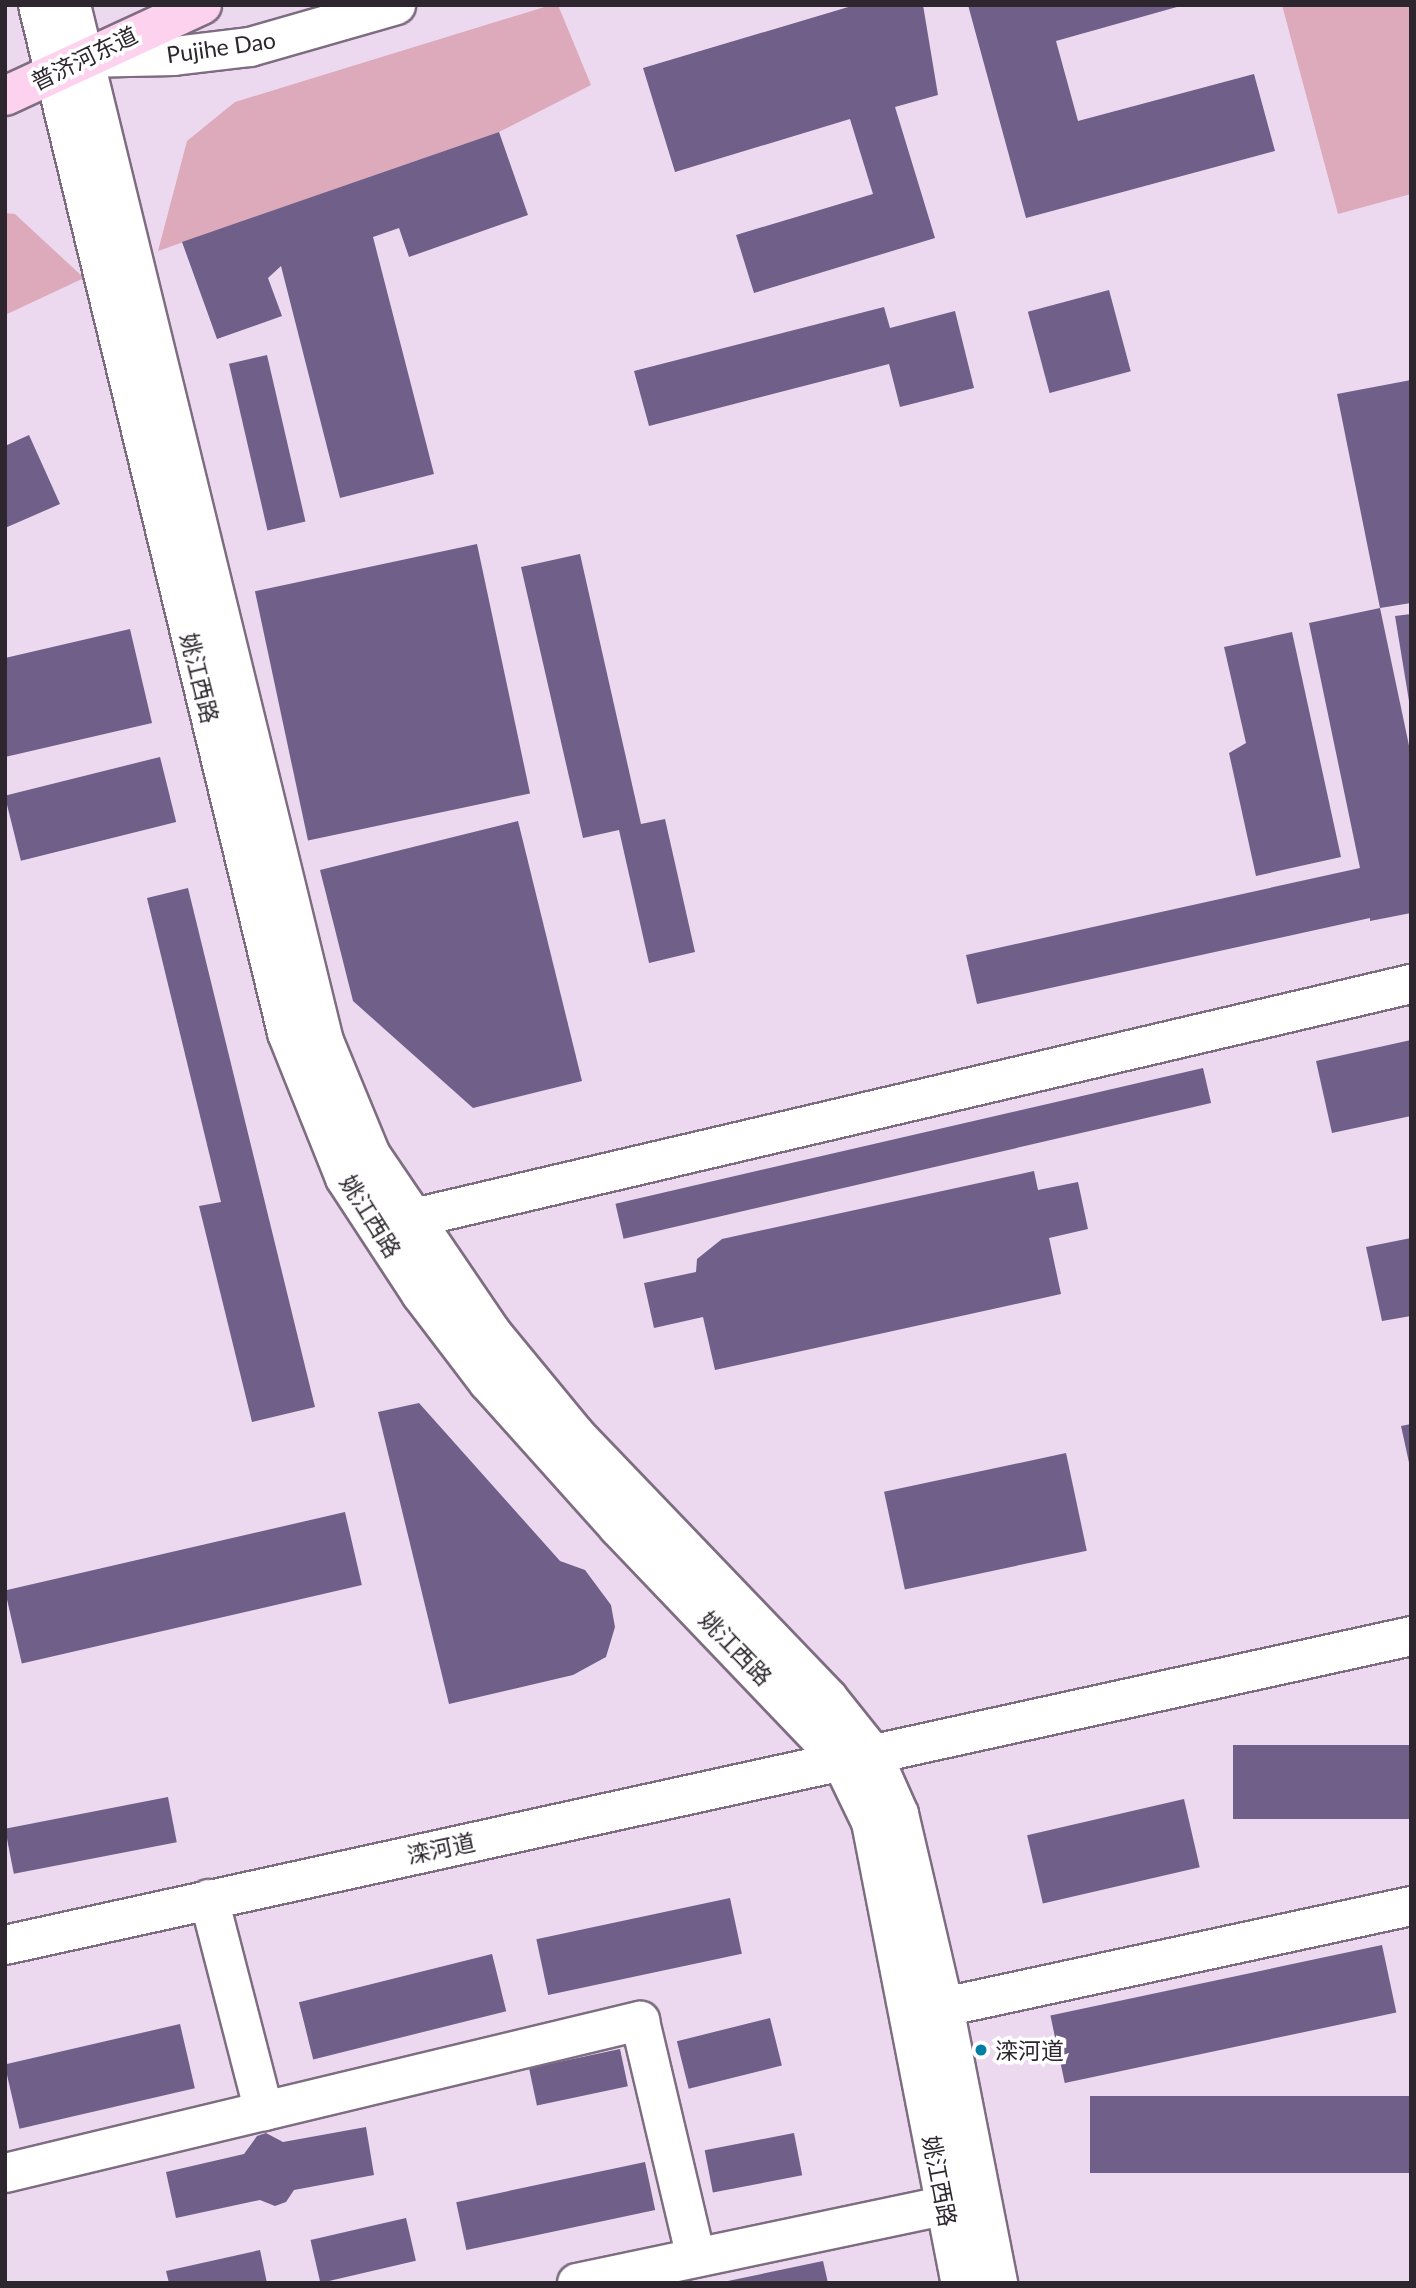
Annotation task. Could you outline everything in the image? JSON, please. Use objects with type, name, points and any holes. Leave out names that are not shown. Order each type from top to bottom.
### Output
[{"type":"main road","name":"普济河东道","points":[[5,96],[202,5]]},
{"type":"street","name":"姚江西路","points":[[37,5],[68,66],[324,1041],[371,1156],[492,1333],[576,1435],[828,1698],[857,1756],[899,1814],[944,2007],[962,2202],[961,2283]]},
{"type":"street","points":[[68,66],[71,5]]},
{"type":"street","name":"Pujihe Dao","points":[[68,66],[250,47],[396,5]]},
{"type":"street","name":"姚江西路","points":[[68,66],[287,1033],[345,1178],[421,1294],[488,1382],[618,1527],[857,1756],[962,2202],[998,2283]]},
{"type":"street","points":[[414,1218],[1411,984]]},
{"type":"street","name":"滦河道","points":[[5,1945],[1411,1636]]},
{"type":"street","points":[[209,1899],[264,2111]]},
{"type":"street","points":[[944,2007],[1411,1906]]},
{"type":"street","points":[[5,2173],[640,2021],[696,2257]]},
{"type":"street","points":[[577,2283],[962,2202]]},
{"type":"shaded area","points":[[558,5],[591,85],[499,132],[158,251],[187,141],[235,102]]},
{"type":"shaded area","points":[[1282,5],[1411,5],[1411,194],[1338,214]]},
{"type":"shaded area","points":[[5,213],[15,214],[84,278],[5,315]]},
{"type":"building","points":[[855,5],[923,5],[938,95],[895,107],[935,238],[754,293],[736,235],[873,194],[850,119],[675,172],[643,68]]},
{"type":"building","points":[[968,5],[1184,5],[1056,41],[1078,121],[1254,74],[1275,151],[1026,218]]},
{"type":"building","points":[[499,132],[528,215],[409,257],[399,228],[373,237],[434,474],[340,498],[281,266],[268,278],[282,316],[217,339],[182,242]]},
{"type":"building","points":[[1109,290],[1131,371],[1050,393],[1028,312]]},
{"type":"building","points":[[884,307],[890,328],[955,311],[974,388],[900,407],[889,364],[649,426],[634,371]]},
{"type":"building","points":[[267,355],[305,522],[267,530],[229,364]]},
{"type":"building","points":[[1411,380],[1411,603],[1380,608],[1337,394]]},
{"type":"building","points":[[29,435],[60,504],[5,528],[5,446]]},
{"type":"building","points":[[477,544],[530,793],[308,841],[255,591]]},
{"type":"building","points":[[580,554],[641,824],[665,819],[695,952],[649,963],[619,830],[583,838],[521,567]]},
{"type":"building","points":[[1380,608],[1411,755],[1411,913],[1370,921],[1370,918],[977,1004],[966,955],[1360,868],[1309,623]]},
{"type":"building","points":[[1411,614],[1411,701],[1409,701],[1395,616]]},
{"type":"building","points":[[130,629],[152,723],[5,757],[5,658]]},
{"type":"building","points":[[1292,632],[1341,857],[1256,876],[1229,753],[1246,743],[1224,647]]},
{"type":"building","points":[[160,757],[176,822],[21,861],[5,796]]},
{"type":"building","points":[[518,821],[582,1081],[473,1108],[353,1001],[320,870]]},
{"type":"building","points":[[188,888],[315,1407],[252,1422],[199,1206],[221,1202],[147,898]]},
{"type":"building","points":[[1411,1040],[1411,1116],[1332,1133],[1316,1061]]},
{"type":"building","points":[[1203,1068],[1211,1103],[624,1239],[615,1204]]},
{"type":"building","points":[[1034,1171],[1038,1190],[1078,1182],[1088,1229],[1049,1238],[1061,1294],[715,1370],[703,1317],[654,1328],[644,1283],[696,1272],[697,1259],[722,1239]]},
{"type":"building","points":[[1411,1238],[1411,1316],[1382,1321],[1366,1247]]},
{"type":"building","points":[[419,1403],[560,1561],[585,1570],[611,1605],[615,1627],[606,1657],[573,1675],[449,1704],[378,1412]]},
{"type":"building","points":[[1411,1424],[1411,1467],[1410,1467],[1401,1426]]},
{"type":"building","points":[[1066,1453],[1087,1551],[905,1589],[884,1492]]},
{"type":"building","points":[[345,1512],[362,1585],[22,1664],[5,1590]]},
{"type":"building","points":[[1233,1745],[1411,1745],[1411,1819],[1233,1819]]},
{"type":"building","points":[[168,1797],[177,1842],[14,1874],[5,1829]]},
{"type":"building","points":[[1184,1799],[1200,1867],[1043,1903],[1027,1835]]},
{"type":"building","points":[[730,1898],[742,1954],[548,1995],[536,1939]]},
{"type":"building","points":[[1382,1945],[1396,2012],[1065,2083],[1050,2015]]},
{"type":"building","points":[[492,1954],[506,2011],[313,2059],[299,2002]]},
{"type":"building","points":[[770,2018],[782,2066],[689,2089],[677,2041]]},
{"type":"building","points":[[180,2024],[195,2088],[19,2129],[5,2064]]},
{"type":"building","points":[[620,2049],[628,2086],[537,2106],[529,2068]]},
{"type":"building","points":[[1090,2096],[1411,2096],[1411,2173],[1090,2173]]},
{"type":"building","points":[[366,2127],[374,2175],[294,2190],[286,2202],[275,2206],[260,2200],[176,2218],[166,2172],[244,2154],[257,2136],[266,2133],[283,2142]]},
{"type":"building","points":[[794,2133],[802,2175],[713,2193],[705,2150]]},
{"type":"building","points":[[645,2162],[655,2210],[466,2250],[456,2202]]},
{"type":"building","points":[[406,2218],[416,2261],[320,2283],[311,2240]]},
{"type":"building","points":[[260,2250],[267,2283],[169,2283],[166,2271]]},
{"type":"building","points":[[823,2261],[828,2283],[723,2282]]},
{"type":"place","name":"滦河道","points":[[981,2050]]}]
